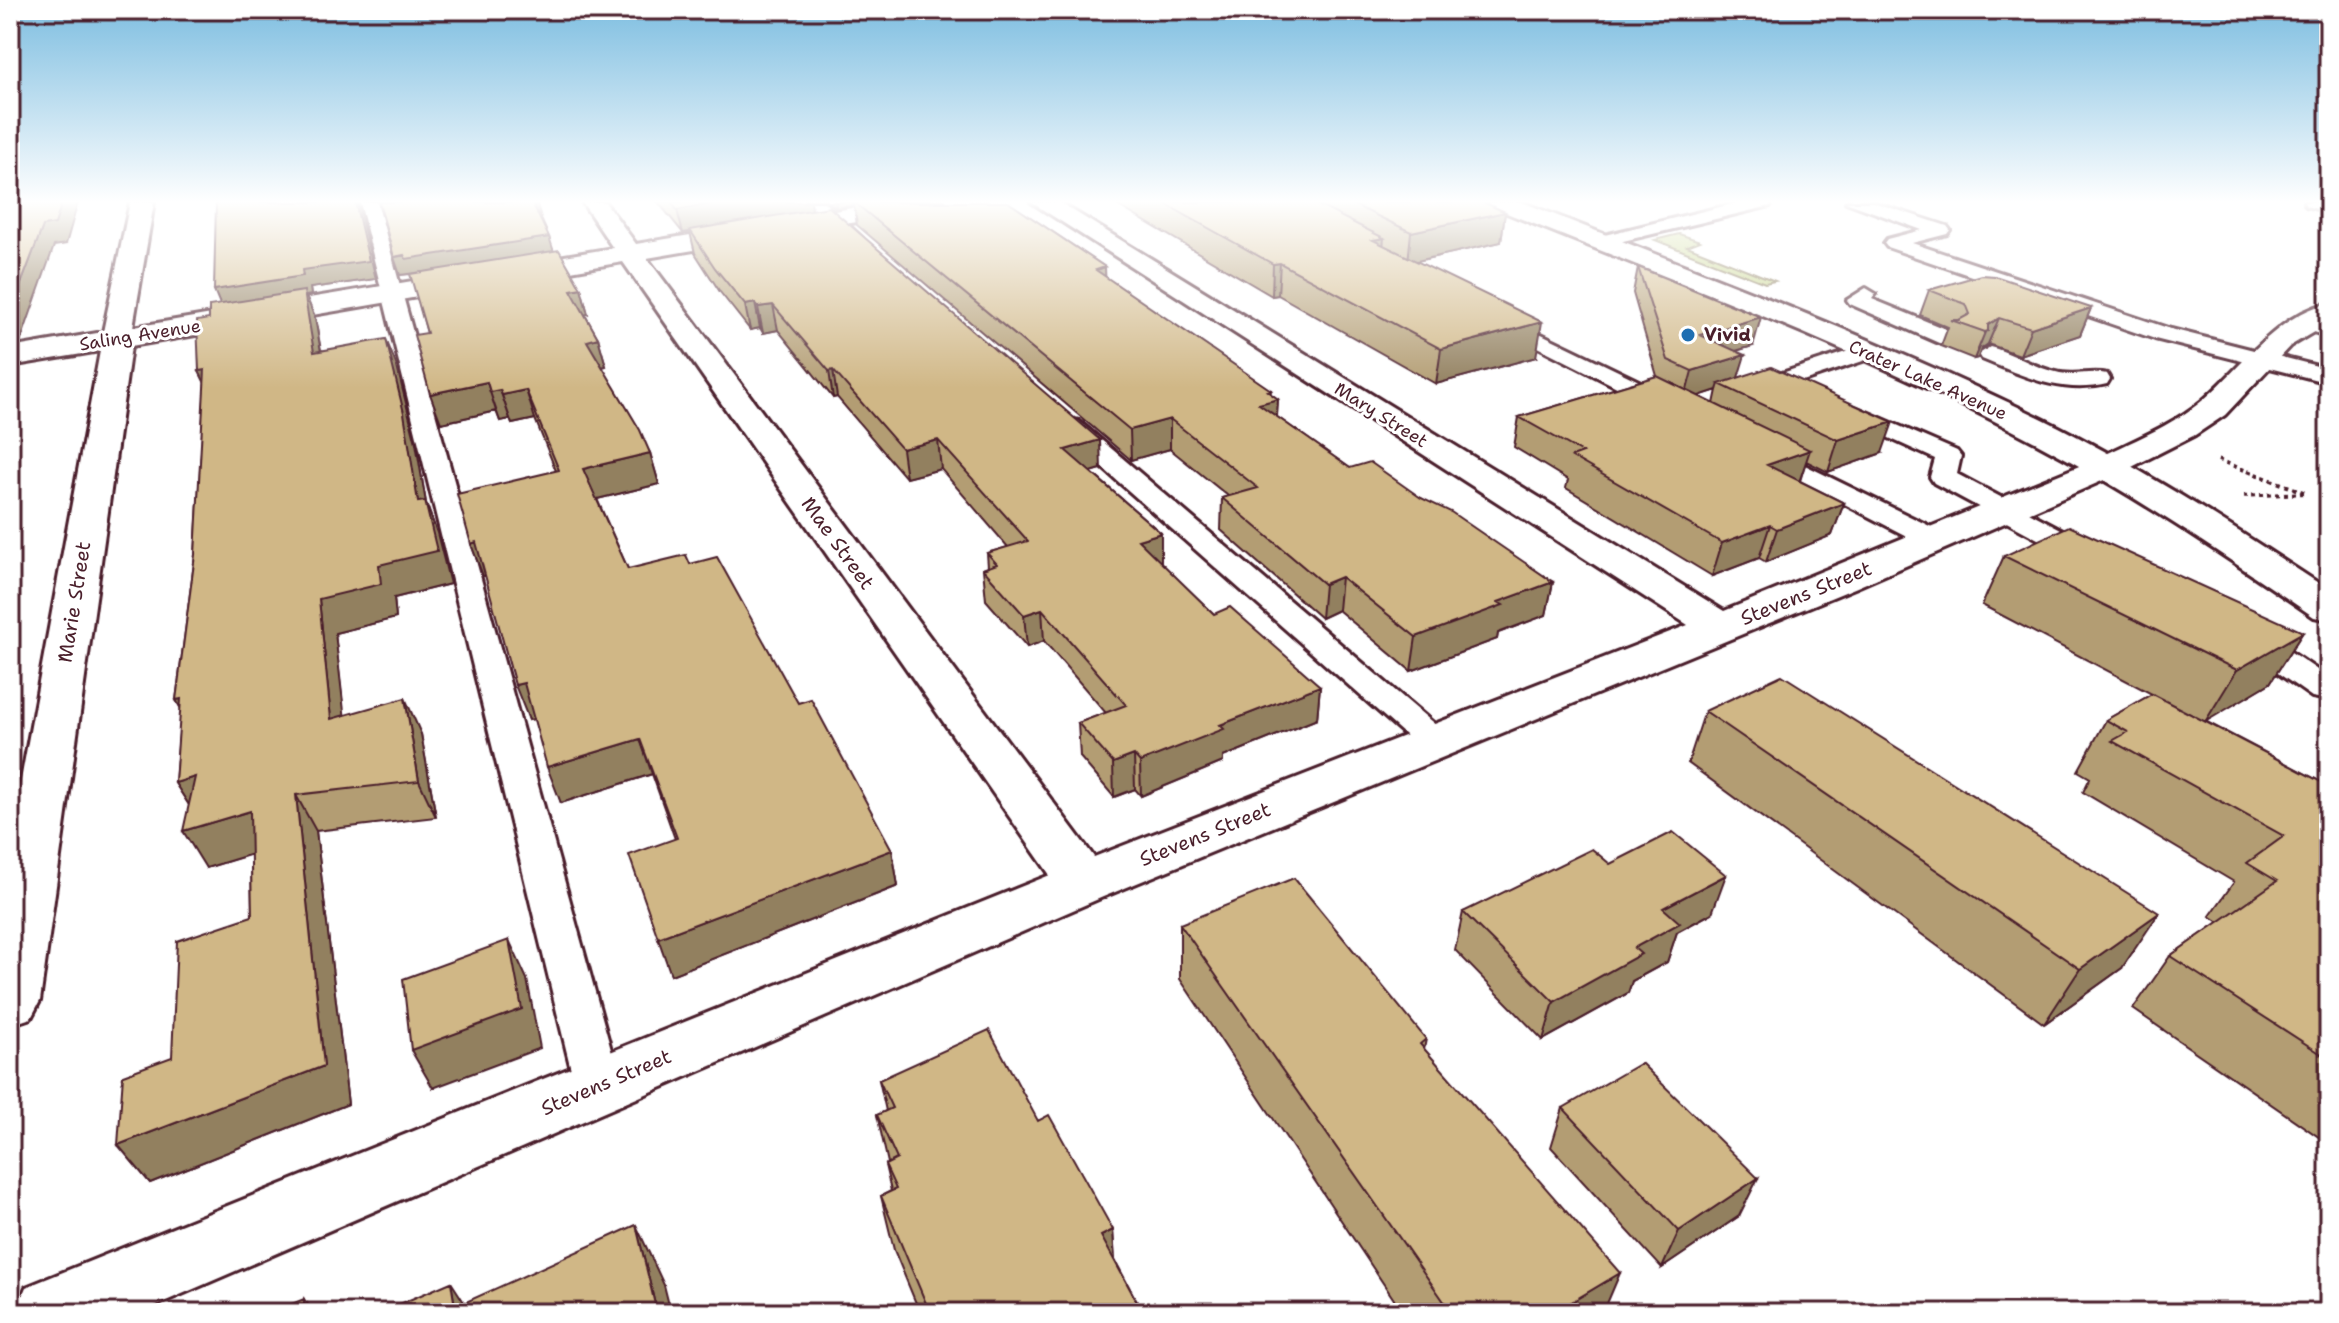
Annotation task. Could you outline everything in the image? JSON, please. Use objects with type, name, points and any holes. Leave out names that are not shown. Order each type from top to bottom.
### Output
[{"type":"street","name":"Marie Street","points":[[10,1001],[131,264]]},
{"type":"street","name":"Saling Avenue","points":[[10,357],[571,264]]},
{"type":"street","name":"Mae Street","points":[[637,264],[1084,883]]},
{"type":"street","name":"Mary Street","points":[[1141,264],[1721,627]]},
{"type":"street","name":"Crater Lake Avenue","points":[[1651,264],[1988,405],[2106,467],[2256,559],[2329,608]]},
{"type":"street","name":"Stevens Street","points":[[52,1313],[1084,883],[2007,511],[2106,467],[2183,428],[2213,408],[2260,359],[2321,322]]},
{"type":"lane","points":[[384,264],[598,1086]]},
{"type":"lane","points":[[1955,264],[2163,334],[2329,376]]},
{"type":"lane","points":[[1861,297],[1857,308],[1870,315],[1942,339]]},
{"type":"lane","points":[[1474,307],[1683,412]]},
{"type":"lane","points":[[1725,399],[1867,352]]},
{"type":"lane","points":[[1984,356],[2069,382],[2087,383],[2099,379]]},
{"type":"lane","points":[[1781,381],[1948,456],[1943,477],[2117,570]]},
{"type":"lane","points":[[1048,407],[1433,741]]},
{"type":"lane","points":[[1739,441],[1936,540]]},
{"type":"lane","points":[[2221,624],[2259,643],[2324,690],[2329,690]]},
{"type":"path","points":[[2218,460],[2306,493],[2236,496]]},
{"type":"green space","points":[[1716,264],[1732,264],[1775,281],[1765,283]]},
{"type":"building","points":[[10,264],[29,264],[10,313]]},
{"type":"building","points":[[215,264],[349,264],[302,270],[303,276],[214,290]]},
{"type":"building","points":[[474,264],[567,264],[581,288],[571,290],[598,338],[587,341],[640,430],[650,453],[583,469],[628,569],[686,555],[690,564],[717,557],[798,703],[811,699],[892,850],[658,938],[629,855],[677,838],[640,739],[547,767],[524,683],[515,685],[476,542],[471,544],[457,494],[559,470],[526,390],[502,395],[500,390],[490,392],[487,382],[430,394],[414,335],[427,333],[410,274]]},
{"type":"building","points":[[712,264],[895,264],[1100,440],[1065,450],[1161,533],[1138,540],[1214,614],[1230,607],[1320,686],[1220,725],[1224,729],[1140,762],[1134,755],[1113,763],[1078,723],[1126,705],[1042,609],[1024,615],[983,569],[997,564],[987,553],[1028,541],[938,440],[902,449],[773,305],[745,305]]},
{"type":"building","points":[[929,264],[1100,264],[1105,267],[1096,270],[1271,390],[1267,391],[1278,399],[1259,404],[1350,468],[1370,462],[1421,498],[1451,512],[1553,582],[1498,602],[1503,605],[1416,637],[1341,577],[1324,584],[1222,498],[1258,488],[1170,419],[1130,430]]},
{"type":"building","points":[[1281,264],[1422,264],[1542,322],[1441,349]]},
{"type":"building","points":[[1638,267],[1761,317],[1700,335],[1745,355],[1692,371],[1668,360]]},
{"type":"building","points":[[1981,275],[1995,276],[2091,308],[2031,328],[1999,318],[1988,325],[1985,332],[1951,320],[1959,320],[1970,314],[1966,304],[1929,290]]},
{"type":"building","points":[[304,291],[314,352],[386,339],[404,413],[418,502],[425,501],[437,551],[379,565],[381,584],[319,599],[331,719],[405,698],[419,781],[296,795],[324,1066],[118,1145],[123,1075],[172,1057],[177,941],[252,916],[250,811],[183,831],[195,777],[175,783],[181,699],[176,700],[195,555],[205,370],[199,371],[197,321],[209,319],[209,306]]},
{"type":"building","points":[[1771,367],[1893,422],[1838,440],[1719,384]]},
{"type":"building","points":[[1657,376],[1810,450],[1767,465],[1844,503],[1777,529],[1770,525],[1722,543],[1572,457],[1583,453],[1519,417]]},
{"type":"building","points":[[2069,526],[2303,632],[2237,670],[2004,556]]},
{"type":"building","points":[[1782,675],[2159,913],[2080,969],[1705,711]]},
{"type":"building","points":[[2152,694],[2329,786],[2329,1059],[2170,956],[2277,881],[2247,863],[2284,836],[2112,741],[2128,732],[2106,720]]},
{"type":"building","points":[[1673,832],[1726,875],[1663,908],[1680,923],[1634,948],[1641,954],[1554,1002],[1463,912],[1592,849],[1610,864]]},
{"type":"building","points":[[1294,878],[1426,1039],[1420,1044],[1620,1273],[1553,1313],[1452,1313],[1180,924]]},
{"type":"building","points":[[509,940],[522,1009],[411,1050],[403,979]]},
{"type":"building","points":[[989,1030],[1038,1121],[1049,1115],[1113,1230],[1101,1236],[1143,1313],[930,1313],[881,1196],[896,1189],[885,1165],[897,1159],[877,1115],[892,1108],[879,1080]]},
{"type":"building","points":[[1641,1063],[1758,1178],[1679,1231],[1563,1108]]},
{"type":"building","points":[[636,1225],[657,1313],[379,1313],[451,1282],[455,1307]]},
{"type":"building","points":[[304,1299],[304,1313],[270,1313]]},
{"type":"place","name":"Vivid","points":[[1688,335]]}]
